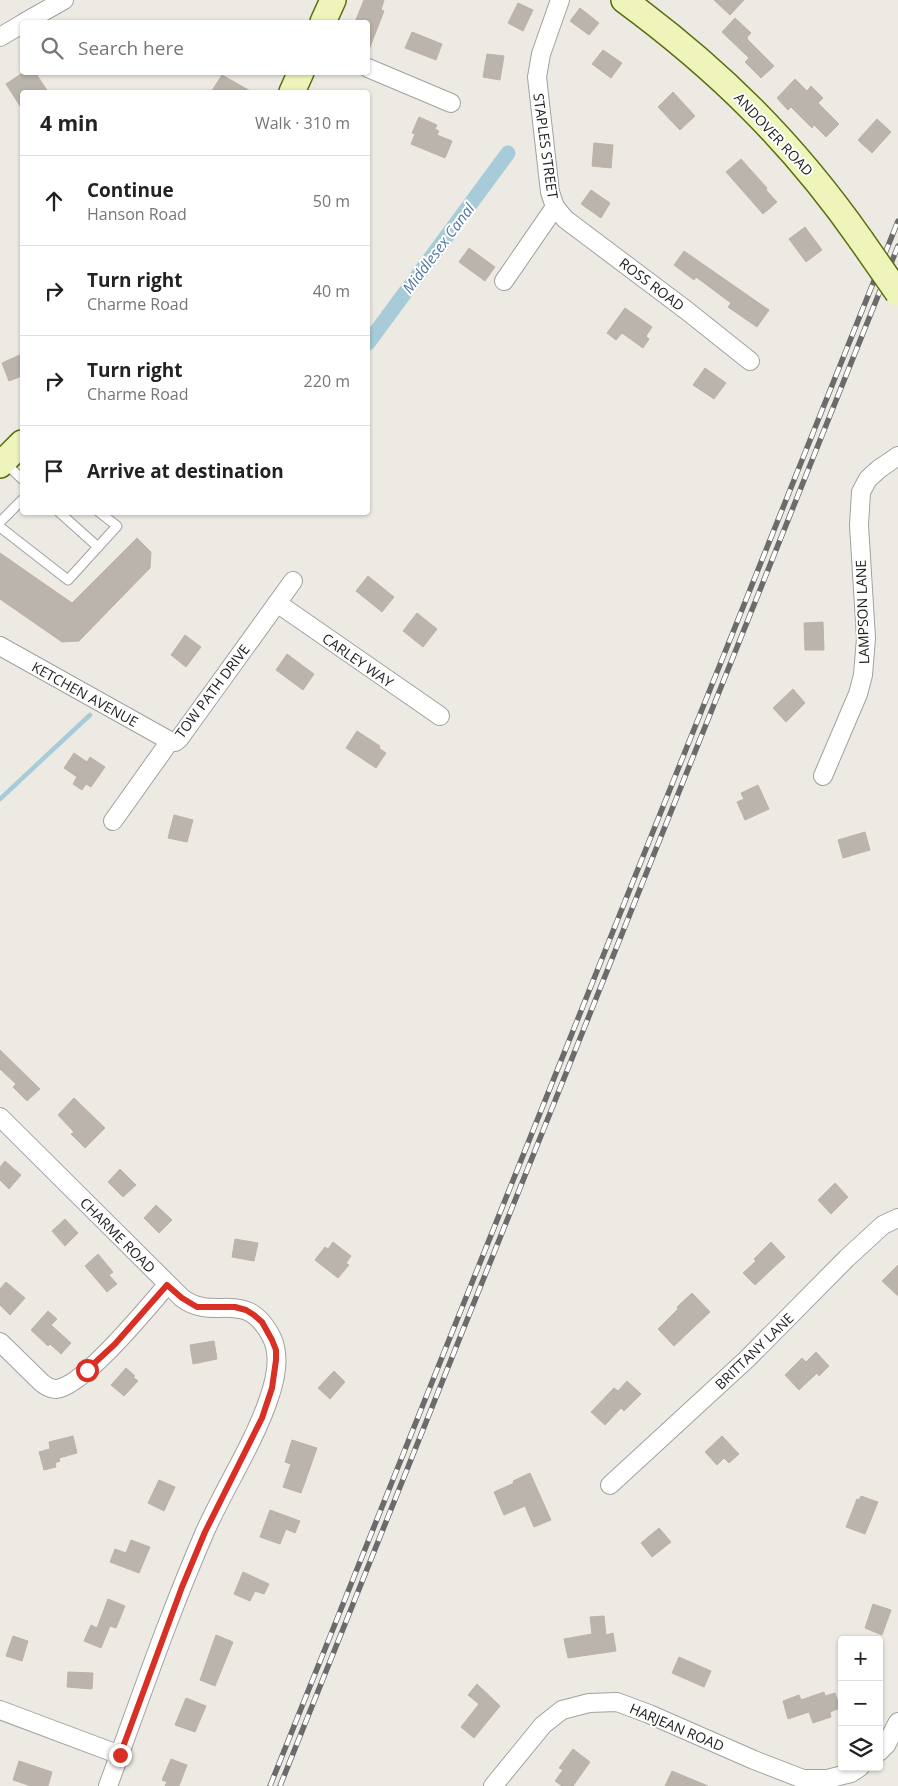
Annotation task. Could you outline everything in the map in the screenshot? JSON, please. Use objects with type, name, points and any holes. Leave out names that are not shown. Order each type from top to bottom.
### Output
[{"type":"main road","points":[[324,20],[333,0]]},
{"type":"main road","name":"ANDOVER ROAD","points":[[624,0],[688,49],[773,129],[827,193],[898,293]]},
{"type":"main road","points":[[293,90],[300,75]]},
{"type":"street","points":[[29,20],[64,0]]},
{"type":"street","name":"STAPLES STREET","points":[[504,281],[555,206],[550,192],[537,77],[541,54],[560,0]]},
{"type":"street","points":[[0,37],[20,25]]},
{"type":"street","points":[[370,69],[451,103]]},
{"type":"street","name":"ROSS ROAD","points":[[555,206],[565,219],[750,361]]},
{"type":"street","name":"LAMPSON LANE","points":[[823,776],[858,694],[863,676],[866,638],[858,525],[861,492],[868,479],[898,456]]},
{"type":"street","name":"TOW PATH DRIVE","points":[[113,821],[170,741],[174,742],[178,739],[292,581]]},
{"type":"street","name":"CARLEY WAY","points":[[277,603],[440,716]]},
{"type":"street","name":"KETCHEN AVENUE","points":[[0,646],[170,741]]},
{"type":"street","name":"CHARME ROAD","points":[[0,1117],[182,1298],[197,1307],[235,1307],[246,1310],[262,1322],[276,1350],[272,1388],[262,1418],[205,1532],[182,1587],[108,1786]]},
{"type":"street","name":"BRITTANY LANE","points":[[610,1485],[747,1359],[847,1258],[883,1225],[898,1218]]},
{"type":"street","points":[[0,1342],[42,1383],[49,1388],[55,1389],[71,1382],[102,1358],[167,1285]]},
{"type":"street","name":"HARJEAN ROAD","points":[[493,1786],[543,1724],[562,1710],[589,1703],[617,1702],[803,1779],[827,1779],[854,1771]]},
{"type":"street","points":[[0,1710],[120,1755]]},
{"type":"street","points":[[883,1748],[898,1722]]},
{"type":"lane","points":[[7,453],[20,476]]},
{"type":"lane","points":[[0,522],[20,502]]},
{"type":"lane","points":[[62,515],[98,547]]},
{"type":"lane","points":[[0,527],[68,580],[117,526],[103,515]]},
{"type":"building","points":[[364,0],[384,0],[381,10],[384,11],[370,47],[370,20],[356,20]]},
{"type":"building","points":[[714,0],[744,0],[730,15]]},
{"type":"building","points":[[518,3],[533,10],[523,31],[508,23]]},
{"type":"building","points":[[580,8],[599,23],[589,35],[570,21]]},
{"type":"building","points":[[735,18],[751,33],[747,37],[748,40],[774,66],[761,78],[745,62],[749,58],[722,32]]},
{"type":"building","points":[[412,32],[442,44],[436,60],[405,48]]},
{"type":"building","points":[[603,50],[622,63],[611,78],[592,64]]},
{"type":"building","points":[[487,54],[504,56],[500,80],[483,77]]},
{"type":"building","points":[[20,75],[37,75],[47,90],[20,90],[20,106],[6,84]]},
{"type":"building","points":[[222,75],[248,90],[212,90]]},
{"type":"building","points":[[795,79],[807,91],[811,86],[823,98],[818,103],[839,124],[826,137],[814,125],[812,128],[791,107],[788,110],[777,98]]},
{"type":"building","points":[[673,92],[695,116],[680,130],[658,107]]},
{"type":"building","points":[[419,117],[437,125],[435,129],[439,131],[437,135],[452,141],[445,158],[411,144],[415,134],[412,133]]},
{"type":"building","points":[[877,119],[891,132],[872,153],[858,140]]},
{"type":"building","points":[[594,143],[613,145],[611,168],[592,166]]},
{"type":"building","points":[[741,159],[777,202],[763,214],[726,172]]},
{"type":"building","points":[[591,190],[610,203],[601,218],[581,204]]},
{"type":"building","points":[[805,227],[822,250],[806,262],[789,239]]},
{"type":"building","points":[[469,248],[495,267],[485,281],[459,262]]},
{"type":"building","points":[[684,251],[769,310],[757,327],[728,307],[731,303],[696,277],[694,280],[674,265]]},
{"type":"building","points":[[625,308],[652,327],[646,336],[649,339],[643,348],[622,333],[616,340],[607,333]]},
{"type":"building","points":[[20,355],[20,377],[9,381],[2,363]]},
{"type":"building","points":[[705,368],[726,383],[714,399],[693,385]]},
{"type":"building","points":[[137,538],[151,552],[150,568],[79,641],[62,642],[0,599],[0,553],[72,603]]},
{"type":"building","points":[[368,576],[394,597],[382,612],[356,591]]},
{"type":"building","points":[[417,613],[437,629],[423,647],[403,631]]},
{"type":"building","points":[[823,622],[824,650],[805,650],[804,623]]},
{"type":"building","points":[[185,635],[201,647],[186,667],[171,655]]},
{"type":"building","points":[[287,654],[314,674],[303,690],[276,670]]},
{"type":"building","points":[[793,689],[805,703],[786,722],[773,708]]},
{"type":"building","points":[[357,731],[380,746],[379,748],[386,753],[376,768],[346,748]]},
{"type":"building","points":[[74,753],[87,762],[90,757],[105,767],[91,787],[86,784],[82,790],[73,784],[77,777],[64,768]]},
{"type":"building","points":[[758,785],[769,809],[745,820],[737,802],[744,799],[741,793]]},
{"type":"building","points":[[174,815],[193,820],[187,842],[168,838]]},
{"type":"building","points":[[865,832],[870,850],[843,858],[838,840]]},
{"type":"building","points":[[0,1050],[40,1089],[27,1101],[13,1087],[16,1084],[0,1069]]},
{"type":"building","points":[[74,1098],[105,1128],[85,1148],[71,1134],[74,1132],[58,1115]]},
{"type":"building","points":[[5,1161],[21,1175],[9,1189],[0,1180],[0,1167]]},
{"type":"building","points":[[120,1169],[136,1185],[123,1197],[108,1182]]},
{"type":"building","points":[[835,1183],[848,1197],[831,1214],[818,1200]]},
{"type":"building","points":[[156,1205],[172,1220],[159,1233],[144,1218]]},
{"type":"building","points":[[65,1219],[78,1233],[65,1246],[52,1231]]},
{"type":"building","points":[[235,1239],[258,1243],[254,1261],[232,1257]]},
{"type":"building","points":[[333,1242],[351,1256],[346,1263],[349,1265],[338,1278],[315,1260],[325,1247],[328,1249]]},
{"type":"building","points":[[771,1242],[785,1257],[755,1285],[743,1273],[756,1261],[754,1259]]},
{"type":"building","points":[[98,1254],[113,1272],[109,1275],[117,1284],[107,1292],[85,1266]]},
{"type":"building","points":[[898,1265],[898,1296],[882,1281]]},
{"type":"building","points":[[6,1282],[25,1298],[10,1315],[0,1305],[0,1289]]},
{"type":"building","points":[[692,1293],[710,1312],[674,1346],[658,1329]]},
{"type":"building","points":[[48,1311],[57,1319],[51,1325],[71,1343],[61,1354],[50,1344],[48,1346],[31,1330]]},
{"type":"building","points":[[214,1341],[217,1359],[193,1364],[190,1345]]},
{"type":"building","points":[[816,1352],[829,1366],[819,1376],[817,1373],[799,1390],[785,1375],[802,1358],[806,1362]]},
{"type":"building","points":[[126,1368],[138,1381],[124,1396],[111,1385]]},
{"type":"building","points":[[334,1371],[345,1382],[330,1399],[318,1388]]},
{"type":"building","points":[[627,1381],[641,1394],[624,1411],[621,1408],[605,1425],[591,1412],[614,1388],[618,1391]]},
{"type":"building","points":[[73,1436],[77,1453],[59,1458],[60,1461],[55,1463],[56,1467],[44,1470],[39,1452],[50,1449],[49,1442]]},
{"type":"building","points":[[722,1436],[739,1454],[729,1463],[724,1458],[717,1465],[705,1452]]},
{"type":"building","points":[[292,1440],[317,1448],[301,1493],[283,1487],[291,1464],[285,1462]]},
{"type":"building","points":[[530,1473],[551,1520],[534,1527],[525,1506],[504,1515],[494,1492]]},
{"type":"building","points":[[159,1480],[175,1487],[164,1511],[148,1503]]},
{"type":"building","points":[[861,1496],[878,1502],[865,1534],[846,1527],[857,1499],[859,1500]]},
{"type":"building","points":[[270,1510],[300,1521],[295,1533],[286,1529],[280,1544],[260,1537]]},
{"type":"building","points":[[659,1528],[671,1542],[652,1557],[641,1543]]},
{"type":"building","points":[[131,1540],[150,1547],[139,1573],[110,1562],[115,1549],[126,1553]]},
{"type":"building","points":[[243,1572],[269,1584],[264,1594],[255,1591],[250,1601],[234,1594]]},
{"type":"building","points":[[108,1599],[125,1606],[116,1628],[110,1626],[101,1648],[84,1641],[91,1625],[97,1628]]},
{"type":"building","points":[[873,1604],[891,1610],[882,1635],[865,1628]]},
{"type":"building","points":[[604,1616],[606,1635],[613,1633],[616,1651],[568,1658],[564,1639],[592,1634],[590,1617]]},
{"type":"building","points":[[216,1635],[233,1642],[215,1686],[200,1680]]},
{"type":"building","points":[[13,1636],[28,1641],[22,1661],[6,1656]]},
{"type":"building","points":[[679,1657],[711,1671],[704,1687],[672,1673]]},
{"type":"building","points":[[68,1672],[93,1673],[92,1689],[67,1687]]},
{"type":"building","points":[[477,1684],[500,1706],[474,1738],[461,1727],[479,1704],[468,1695]]},
{"type":"building","points":[[824,1692],[825,1696],[835,1693],[838,1709],[830,1712],[831,1717],[813,1723],[809,1712],[788,1719],[783,1701],[799,1695],[801,1700]]},
{"type":"building","points":[[186,1698],[206,1706],[195,1732],[175,1725]]},
{"type":"building","points":[[573,1749],[590,1762],[573,1786],[562,1786],[555,1781],[563,1770],[559,1768]]},
{"type":"building","points":[[171,1759],[187,1765],[179,1786],[165,1786],[167,1782],[162,1780]]},
{"type":"building","points":[[19,1761],[52,1772],[48,1786],[31,1786],[13,1780]]},
{"type":"building","points":[[672,1771],[708,1786],[665,1786]]},
{"type":"waterway","name":"Middlesex Canal","points":[[370,340],[508,153]]},
{"type":"waterway","points":[[0,799],[90,715]]},
{"type":"railway","points":[[270,1786],[898,221]]},
{"type":"railway","points":[[280,1786],[898,246]]},
{"type":"route","points":[[87,1370],[102,1358],[167,1285],[189,1304],[197,1307],[235,1307],[246,1310],[262,1322],[276,1350],[272,1388],[262,1418],[205,1532],[182,1587],[120,1755]]}]
